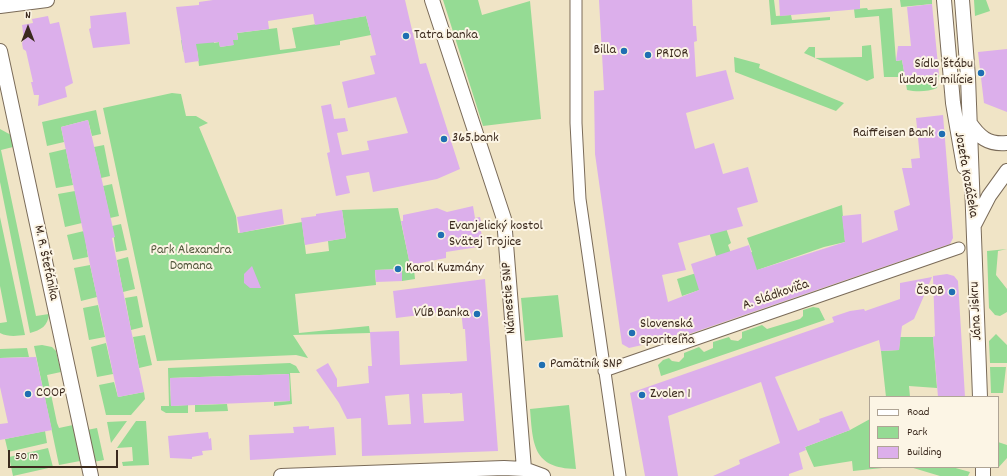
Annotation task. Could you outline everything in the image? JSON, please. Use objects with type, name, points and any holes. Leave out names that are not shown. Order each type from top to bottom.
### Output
[{"type":"street","points":[[0,6],[47,0]]},
{"type":"street","name":"Námestie SNP","points":[[432,0],[504,219],[524,469]]},
{"type":"street","points":[[576,0],[576,123],[580,199],[620,476]]},
{"type":"street","name":"Jozefa Kozáčeka","points":[[944,0],[953,103],[974,225]]},
{"type":"street","name":"Jozefa Kozáčeka","points":[[962,0],[968,77],[974,225]]},
{"type":"street","name":"M. R. Štefánika","points":[[0,50],[91,476]]},
{"type":"street","points":[[969,122],[981,138],[988,142],[1007,143]]},
{"type":"street","points":[[974,225],[989,196],[1007,171]]},
{"type":"street","name":"Jána Jiskru","points":[[974,225],[980,396]]},
{"type":"street","name":"A. Sládkoviča","points":[[604,371],[959,248]]},
{"type":"street","points":[[281,476],[524,469],[542,476]]},
{"type":"green space","points":[[443,0],[478,0],[482,15],[530,1],[541,119],[483,126]]},
{"type":"green space","points":[[769,0],[774,0],[776,16],[791,15],[792,20],[830,17],[830,20],[771,25]]},
{"type":"green space","points":[[900,0],[932,0],[932,4],[901,7]]},
{"type":"green space","points":[[974,0],[986,0],[990,11],[975,16]]},
{"type":"green space","points":[[867,8],[868,10],[892,8],[896,61],[902,60],[905,77],[884,77],[879,16],[855,18],[854,9]]},
{"type":"green space","points":[[366,16],[371,35],[340,41],[340,45],[199,66],[197,49],[183,52],[181,40],[213,36],[214,43],[219,42],[220,47],[233,45],[233,40],[238,39],[237,33],[277,28],[280,50],[296,48],[292,28]]},
{"type":"green space","points":[[871,45],[874,78],[867,81],[815,58],[862,57],[862,46]]},
{"type":"green space","points":[[809,47],[815,47],[815,58],[804,53]]},
{"type":"green space","points":[[734,57],[760,64],[759,68],[844,103],[836,111],[735,72]]},
{"type":"green space","points":[[939,75],[937,88],[922,91],[907,90],[905,77]]},
{"type":"green space","name":"Park Alexandra Domana","points":[[172,93],[181,94],[186,116],[196,116],[208,123],[199,127],[236,216],[238,233],[302,222],[306,254],[329,251],[328,241],[346,238],[342,210],[398,208],[409,260],[413,260],[415,279],[402,281],[402,269],[375,270],[376,285],[295,294],[299,333],[369,326],[370,333],[293,335],[308,358],[296,355],[157,361],[103,108]]},
{"type":"green space","points":[[96,110],[101,134],[92,136],[88,120],[61,127],[64,142],[47,146],[42,122]]},
{"type":"green space","points":[[0,129],[11,135],[13,147],[1,150],[36,316],[49,314],[47,322],[43,327],[30,333],[0,182]]},
{"type":"green space","points":[[104,145],[110,176],[101,178],[94,147]]},
{"type":"green space","points":[[66,149],[73,185],[56,188],[49,153]]},
{"type":"green space","points":[[112,184],[119,216],[110,218],[103,186]]},
{"type":"green space","points":[[75,191],[82,223],[65,227],[58,194]]},
{"type":"green space","points":[[842,205],[845,242],[824,247],[682,296],[677,279],[719,266],[705,218],[726,228],[731,243],[728,245],[733,259],[752,252],[747,238]]},
{"type":"green space","points":[[0,217],[25,335],[9,336],[0,333],[0,323],[7,322],[0,286]]},
{"type":"green space","points":[[121,224],[127,250],[116,252],[112,226]]},
{"type":"green space","points":[[84,231],[88,257],[73,260],[67,235]]},
{"type":"green space","points":[[1007,249],[998,251],[996,275],[1007,289],[1007,312],[1000,316],[995,315],[989,308],[987,251]]},
{"type":"green space","points":[[128,257],[135,289],[123,292],[117,260]]},
{"type":"green space","points":[[90,265],[97,297],[81,301],[74,268]]},
{"type":"green space","points":[[558,295],[563,337],[525,341],[521,298]]},
{"type":"green space","points":[[137,296],[143,327],[131,330],[125,298]]},
{"type":"green space","points":[[98,305],[105,337],[89,340],[83,308]]},
{"type":"green space","points":[[813,307],[819,308],[825,320],[661,376],[658,365],[663,360],[669,358],[672,361],[679,362],[684,357],[684,353],[699,347],[704,352],[713,348],[713,342],[729,337],[731,340],[738,341],[742,338],[742,332],[762,325],[767,329],[800,319],[803,316],[803,310]]},
{"type":"green space","points":[[996,334],[1007,345],[1007,363],[990,363],[989,341]]},
{"type":"green space","points":[[145,335],[152,365],[139,368],[133,337]]},
{"type":"green space","points":[[900,337],[933,337],[937,388],[909,386],[910,396],[886,396],[881,351],[899,350]]},
{"type":"green space","points":[[106,343],[113,374],[97,377],[91,347]]},
{"type":"green space","points":[[42,345],[52,347],[56,351],[61,372],[47,375],[57,423],[59,428],[73,425],[80,461],[59,465],[34,346]]},
{"type":"green space","points":[[27,348],[29,357],[0,358],[0,349]]},
{"type":"green space","points":[[290,363],[296,366],[300,373],[290,373],[292,404],[274,406],[274,402],[290,401],[289,374],[170,378],[171,406],[188,405],[188,413],[166,413],[161,410],[161,406],[169,406],[168,368]]},
{"type":"green space","points":[[990,367],[1006,367],[1003,393],[991,393]]},
{"type":"green space","points":[[114,382],[118,397],[144,392],[145,399],[131,415],[106,415],[99,385]]},
{"type":"green space","points":[[227,404],[228,411],[195,412],[195,405]]},
{"type":"green space","points":[[569,405],[576,469],[562,468],[543,459],[538,452],[532,433],[530,409]]},
{"type":"green space","points":[[869,420],[869,468],[882,468],[853,471],[852,461],[814,467],[805,447],[850,430]]},
{"type":"green space","points":[[127,421],[111,443],[107,422]]},
{"type":"green space","points":[[136,421],[146,421],[149,465],[123,466],[122,462],[133,461],[132,447],[117,448]]},
{"type":"green space","points":[[97,428],[104,460],[93,462],[87,430]]},
{"type":"green space","points":[[45,431],[47,443],[8,452],[5,439]]},
{"type":"green space","points":[[999,442],[1007,445],[1007,458],[999,467]]},
{"type":"green space","points":[[48,448],[53,467],[13,476],[9,457]]},
{"type":"green space","points":[[913,468],[956,468],[970,472],[968,476],[940,476]]},
{"type":"building","points":[[213,0],[405,0],[420,64],[426,63],[460,169],[437,179],[373,192],[369,172],[346,176],[350,193],[336,196],[327,153],[330,152],[321,106],[331,104],[334,119],[345,118],[348,131],[337,133],[342,155],[369,150],[367,141],[408,133],[396,97],[348,108],[342,82],[375,74],[370,56],[376,55],[366,16],[315,25],[313,14],[268,21],[269,29],[237,33],[238,40],[233,40],[234,45],[220,47],[219,42],[196,44],[199,61],[185,63],[176,7],[199,5],[199,2]]},
{"type":"building","points":[[599,0],[692,0],[693,26],[696,26],[697,41],[694,42],[696,77],[726,70],[734,99],[686,113],[695,149],[714,143],[723,174],[748,167],[758,202],[737,208],[743,226],[678,243],[686,270],[662,275],[668,302],[699,290],[691,264],[749,245],[757,270],[845,242],[842,216],[861,214],[862,243],[898,230],[894,211],[910,205],[902,168],[912,168],[911,159],[920,158],[916,118],[943,115],[953,238],[950,244],[686,335],[629,348],[622,344],[595,154],[594,91],[604,90]]},
{"type":"building","points":[[779,0],[860,0],[860,9],[780,16]]},
{"type":"building","points":[[932,4],[939,75],[905,77],[902,60],[896,61],[898,46],[911,46],[907,7]]},
{"type":"building","points":[[126,12],[130,44],[93,48],[89,29],[91,28],[90,16]]},
{"type":"building","points":[[48,16],[50,24],[59,22],[73,83],[65,87],[67,97],[38,106],[39,95],[34,95],[31,82],[33,82],[26,51],[23,49],[22,43],[24,39],[22,25],[33,23],[32,19]]},
{"type":"building","points":[[1007,49],[1007,112],[984,103],[978,52]]},
{"type":"building","points":[[88,120],[115,237],[112,238],[144,392],[118,397],[61,127]]},
{"type":"building","name":"Evanjelický kostol Svätej Trojice","points":[[473,206],[475,218],[480,217],[483,231],[481,231],[483,242],[478,247],[446,252],[446,258],[410,265],[401,221],[403,221],[403,215],[437,208],[447,212]]},
{"type":"building","points":[[282,209],[284,224],[240,233],[237,217]]},
{"type":"building","points":[[342,210],[346,238],[305,245],[301,218]]},
{"type":"building","points":[[252,266],[261,288],[250,288],[244,283],[244,274]]},
{"type":"building","points":[[402,269],[402,281],[376,282],[375,270]]},
{"type":"building","points":[[947,274],[954,276],[958,281],[965,396],[938,396],[933,337],[935,336],[933,276]]},
{"type":"building","points":[[932,277],[914,319],[902,326],[899,350],[881,351],[879,340],[775,377],[798,431],[820,422],[819,419],[842,411],[850,430],[805,447],[806,450],[799,453],[803,469],[789,474],[789,476],[713,476],[740,464],[739,460],[780,443],[761,382],[668,416],[678,476],[645,476],[630,393],[834,322],[832,317],[850,311],[864,309],[865,311],[900,299],[900,283]]},
{"type":"building","points":[[485,279],[498,451],[362,456],[361,418],[347,419],[339,403],[316,370],[328,363],[337,379],[337,387],[369,383],[368,366],[372,366],[370,332],[399,331],[400,365],[467,361],[465,329],[463,329],[461,310],[396,318],[393,291]],"holes":[[[462,393],[464,421],[424,423],[422,394]],[[409,394],[411,424],[388,425],[385,396]]]},
{"type":"building","points":[[36,357],[52,430],[0,440],[0,424],[8,423],[0,387],[0,358]]},
{"type":"building","points":[[289,374],[290,401],[171,406],[170,378]]},
{"type":"building","points":[[309,426],[309,429],[334,427],[336,455],[250,460],[249,435],[294,433],[293,427]]},
{"type":"building","points":[[208,432],[209,439],[211,438],[212,450],[202,451],[203,455],[192,457],[192,459],[170,458],[168,436]]},
{"type":"place","name":"Tatra banka","points":[[406,36]]},
{"type":"place","name":"Billa","points":[[624,51]]},
{"type":"place","name":"PRIOR","points":[[648,55]]},
{"type":"place","name":"Sídlo štábu ľudovej milície","points":[[981,73]]},
{"type":"place","name":"Raiffeisen Bank","points":[[942,134]]},
{"type":"place","name":"365.bank","points":[[444,139]]},
{"type":"place","name":"Evanjelický kostol Svätej Trojice","points":[[441,235]]},
{"type":"place","name":"Karol Kuzmány","points":[[398,269]]},
{"type":"place","name":"ČSOB","points":[[952,292]]},
{"type":"place","name":"VÚB Banka","points":[[477,314]]},
{"type":"place","name":"Slovenská sporiteľňa","points":[[632,333]]},
{"type":"place","name":"Pamätník SNP","points":[[542,365]]},
{"type":"place","name":"COOP","points":[[28,394]]},
{"type":"place","name":"Zvolen 1","points":[[642,395]]}]
